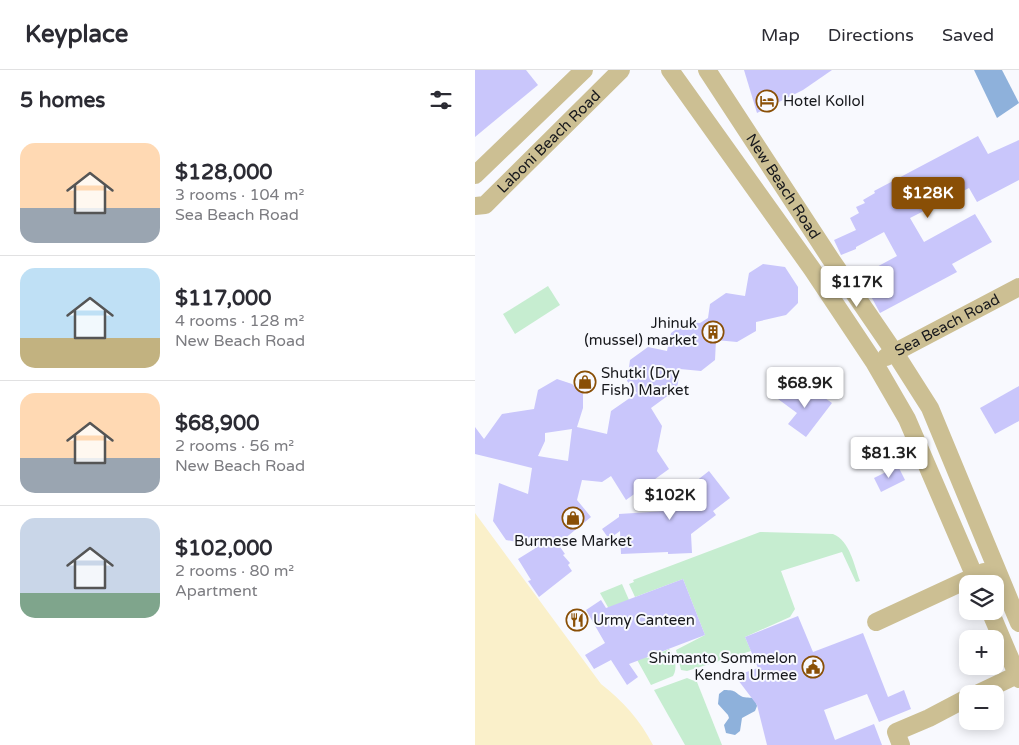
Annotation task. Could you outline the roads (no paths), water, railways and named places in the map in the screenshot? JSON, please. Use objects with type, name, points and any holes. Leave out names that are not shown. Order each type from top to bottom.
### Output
[{"type":"street","name":"Laboni Beach Road","points":[[475,175],[584,70]]},
{"type":"street","name":"Laboni Beach Road","points":[[475,206],[485,205],[621,70]]},
{"type":"street","name":"New Beach Road","points":[[670,70],[812,270],[874,362],[907,419],[974,575]]},
{"type":"street","name":"New Beach Road","points":[[707,70],[830,258],[895,353],[929,408],[1019,623]]},
{"type":"street","name":"Sea Beach Road","points":[[874,362],[895,353],[1019,287]]},
{"type":"street","points":[[984,575],[996,568]]},
{"type":"street","points":[[876,622],[959,587]]},
{"type":"street","points":[[994,620],[1018,677],[999,685]]},
{"type":"street","points":[[901,745],[896,732],[959,702]]},
{"type":"water","points":[[974,70],[1002,70],[1019,103],[997,118]]},
{"type":"water","points":[[724,690],[734,691],[743,697],[755,699],[757,706],[755,711],[742,718],[740,731],[735,735],[726,733],[724,725],[729,718],[718,704],[719,694]]},
{"type":"place","name":"Hotel Kollol","points":[[767,101]]},
{"type":"place","name":"Jhinuk (mussel) market","points":[[713,332]]},
{"type":"place","name":"Shutki (Dry Fish) Market","points":[[585,382]]},
{"type":"place","name":"Burmese Market","points":[[573,518]]},
{"type":"place","name":"Urmy Canteen","points":[[577,620]]},
{"type":"place","name":"Shimanto Sommelon Kendra Urmee","points":[[813,667]]}]
